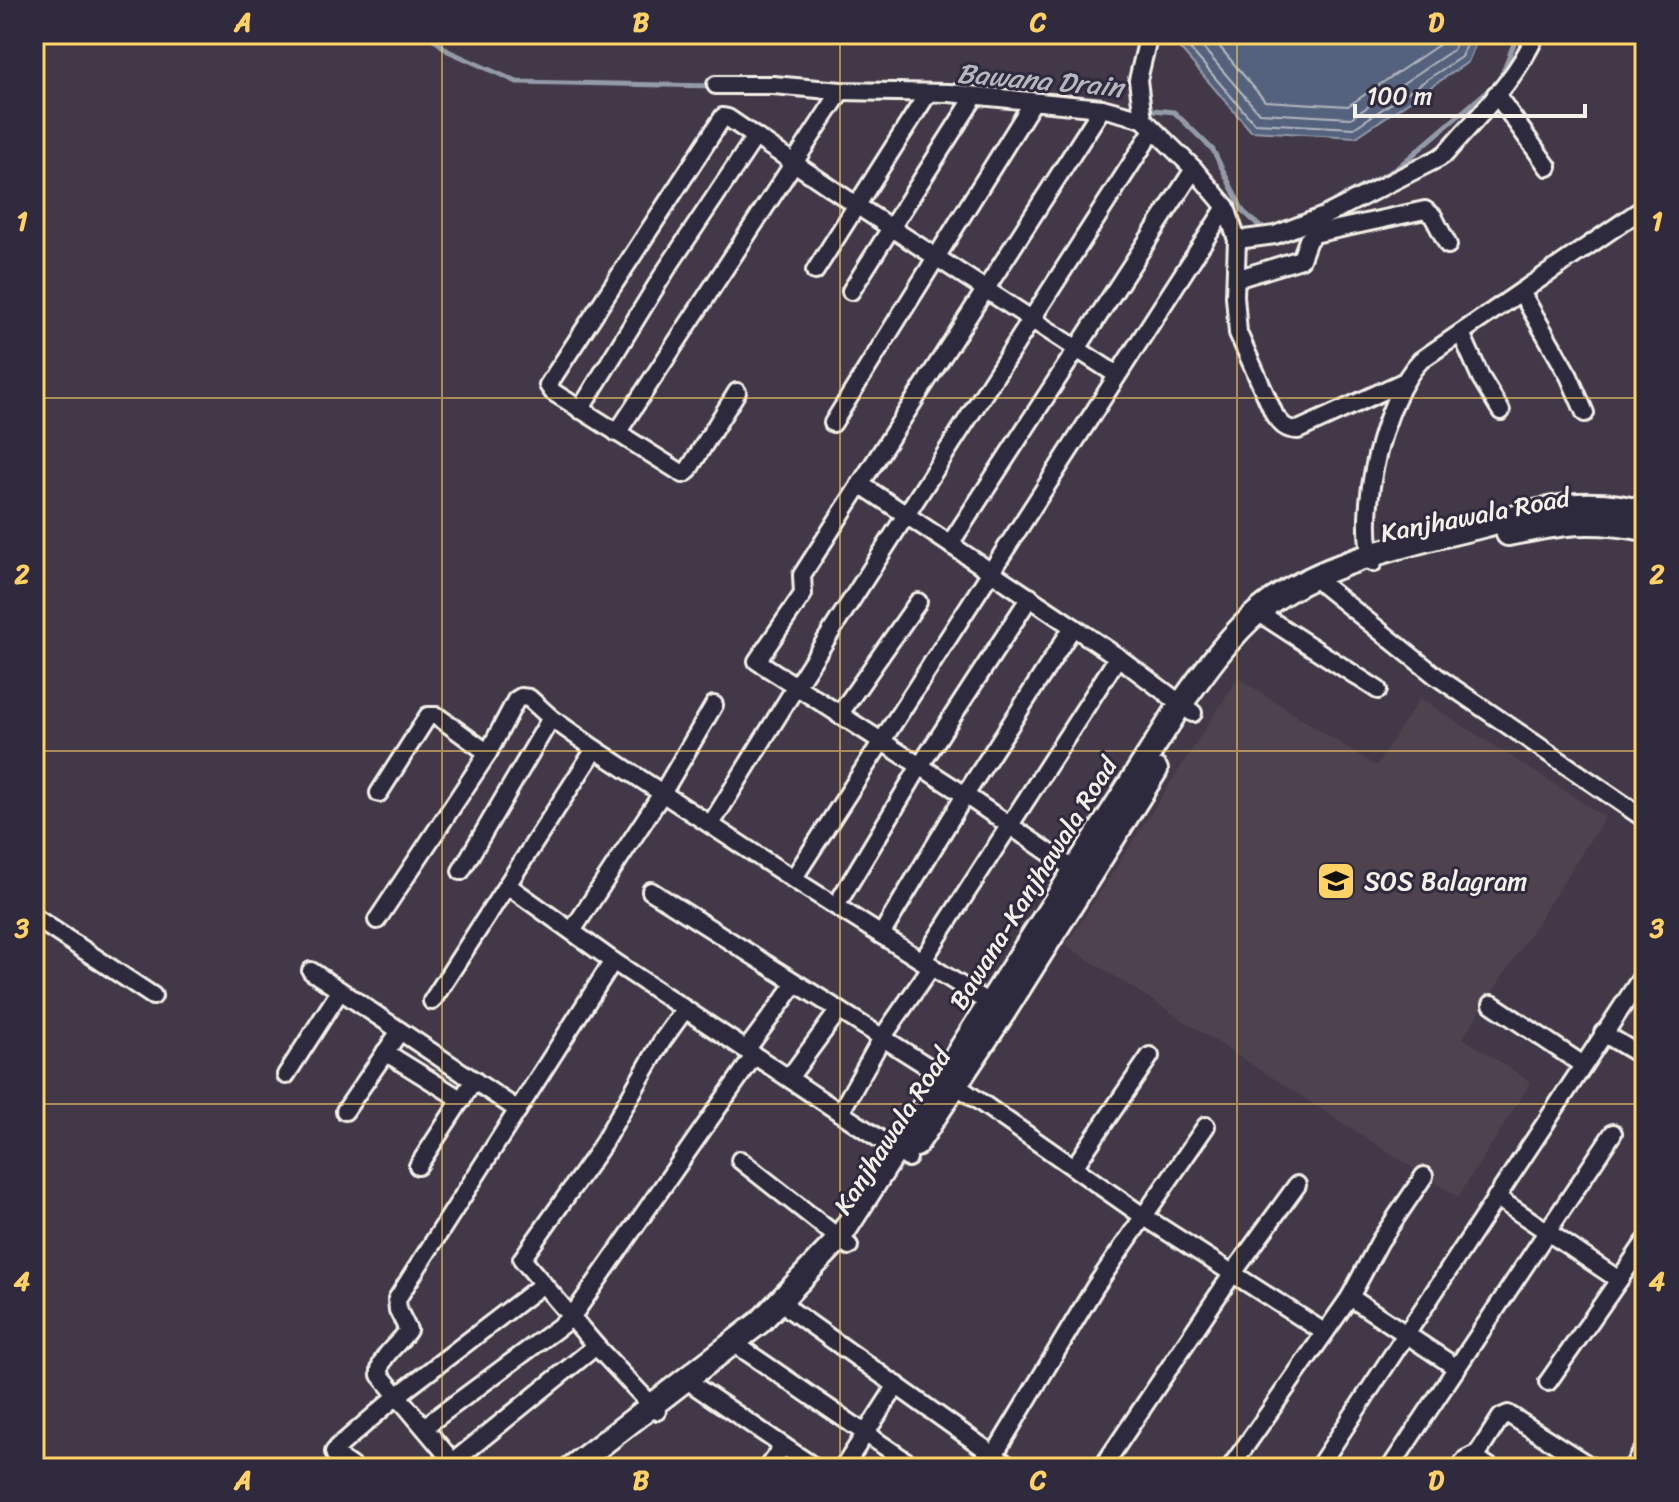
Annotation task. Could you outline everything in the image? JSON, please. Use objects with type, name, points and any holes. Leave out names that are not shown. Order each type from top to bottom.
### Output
[{"type":"main road","name":"Bawana-Kanjhawala Road","points":[[571,1468],[655,1409],[760,1322],[787,1306],[844,1242],[997,1008],[1187,708],[1217,655],[1264,614],[1320,582],[1372,559],[1547,509],[1578,505],[1614,506],[1645,513]]},
{"type":"main road","name":"Kanjhawala Road","points":[[1372,559],[1581,521],[1645,529]]},
{"type":"main road","points":[[591,1465],[655,1409],[695,1386],[744,1350],[787,1306]]},
{"type":"street","points":[[711,824],[1032,319],[1146,121],[1138,80],[1149,34]]},
{"type":"street","points":[[1237,240],[1275,235],[1311,221],[1439,158],[1496,94],[1528,52],[1536,34]]},
{"type":"street","points":[[716,85],[773,85],[975,96],[1102,108],[1146,121],[1194,169],[1226,207],[1237,240],[1238,333],[1282,426],[1298,430],[1405,381]]},
{"type":"street","points":[[617,433],[841,91]]},
{"type":"street","points":[[815,271],[928,93]]},
{"type":"street","points":[[1496,94],[1548,167]]},
{"type":"street","points":[[851,291],[975,96]]},
{"type":"street","points":[[833,423],[1033,102]]},
{"type":"street","points":[[1080,874],[965,795],[760,666],[757,661],[803,594],[802,575],[1102,108]]},
{"type":"street","points":[[737,392],[683,474],[580,410],[553,392],[548,385],[723,117],[1117,375]]},
{"type":"street","points":[[580,410],[666,270],[755,137]]},
{"type":"street","points":[[950,544],[1194,169]]},
{"type":"street","points":[[793,879],[1226,207]]},
{"type":"street","points":[[1372,559],[1369,493],[1379,443],[1405,381],[1421,360],[1645,207]]},
{"type":"street","points":[[1236,279],[1301,259],[1308,240],[1314,234],[1425,210],[1433,216],[1448,245]]},
{"type":"street","points":[[1521,292],[1569,376],[1585,413]]},
{"type":"street","points":[[1461,333],[1481,378],[1501,411]]},
{"type":"street","points":[[860,484],[1118,657],[1187,708]]},
{"type":"street","points":[[1320,582],[1436,676],[1645,819]]},
{"type":"street","points":[[836,906],[920,766],[1030,597]]},
{"type":"street","points":[[839,715],[918,602]]},
{"type":"street","points":[[1264,614],[1378,690]]},
{"type":"street","points":[[881,935],[965,795],[1073,627]]},
{"type":"street","points":[[840,1113],[1009,825],[1118,657]]},
{"type":"street","points":[[377,920],[488,753],[516,700],[529,698],[595,749],[997,1008]]},
{"type":"street","points":[[572,931],[663,792],[714,705]]},
{"type":"street","points":[[379,793],[428,716],[437,716],[488,753]]},
{"type":"street","points":[[461,871],[551,718]]},
{"type":"street","points":[[432,1001],[595,749]]},
{"type":"street","points":[[507,885],[613,961],[902,1154]]},
{"type":"street","points":[[651,891],[949,1080],[1143,1216],[1324,1332]]},
{"type":"street","points":[[34,917],[153,996]]},
{"type":"street","points":[[596,1346],[456,1465],[380,1375],[379,1369],[408,1330],[398,1310],[397,1299],[613,961]]},
{"type":"street","points":[[311,971],[518,1110]]},
{"type":"street","points":[[1318,1468],[1645,972]]},
{"type":"street","points":[[424,1427],[571,1318],[796,983]]},
{"type":"street","points":[[286,1075],[340,991]]},
{"type":"street","points":[[1492,1004],[1583,1065]]},
{"type":"street","points":[[655,1409],[571,1318],[524,1263],[524,1256],[586,1170],[662,1041],[685,1009]]},
{"type":"street","points":[[789,1078],[839,1010]]},
{"type":"street","points":[[345,1111],[400,1031]]},
{"type":"street","points":[[1603,1033],[1645,1058]]},
{"type":"street","points":[[385,1052],[462,1100]]},
{"type":"street","points":[[1074,1167],[1150,1056]]},
{"type":"street","points":[[418,1166],[474,1080]]},
{"type":"street","points":[[994,1455],[1095,1287],[1206,1126]]},
{"type":"street","points":[[1390,1468],[1613,1133]]},
{"type":"street","points":[[740,1160],[844,1242]]},
{"type":"street","points":[[1230,1468],[1350,1297],[1380,1241],[1424,1176]]},
{"type":"street","points":[[1102,1468],[1233,1273],[1297,1185]]},
{"type":"street","points":[[1496,1197],[1619,1280]]},
{"type":"street","points":[[1548,1382],[1642,1251]]},
{"type":"street","points":[[354,1468],[335,1455],[335,1450],[397,1396],[543,1284]]},
{"type":"street","points":[[1350,1297],[1457,1368]]},
{"type":"street","points":[[787,1306],[1012,1468]]},
{"type":"street","points":[[744,1350],[916,1468]]},
{"type":"street","points":[[843,1468],[897,1385]]},
{"type":"street","points":[[695,1386],[816,1468]]},
{"type":"street","points":[[1460,1468],[1466,1459],[1478,1453],[1501,1417],[1508,1414],[1593,1468]]},
{"type":"street","points":[[767,1468],[783,1446]]},
{"type":"street","points":[[1632,1468],[1645,1448]]},
{"type":"street","points":[[1478,1453],[1478,1459],[1491,1468]]},
{"type":"shaded area","name":"SOS Balagram","points":[[1238,678],[1376,766],[1420,698],[1605,817],[1463,1038],[1531,1082],[1458,1197],[1066,945]]},
{"type":"water","points":[[1180,34],[1480,34],[1468,62],[1356,137],[1251,131],[1176,44]]},
{"type":"waterway","name":"Bawana Drain","points":[[428,34],[448,51],[517,82],[714,86]]},
{"type":"waterway","name":"Bawana Drain","points":[[1311,213],[1396,169],[1499,81],[1518,34]]},
{"type":"waterway","name":"Bawana Drain","points":[[1143,109],[1174,112],[1213,150],[1243,211],[1267,233]]},
{"type":"place","name":"SOS Balagram","points":[[1336,881]]}]
